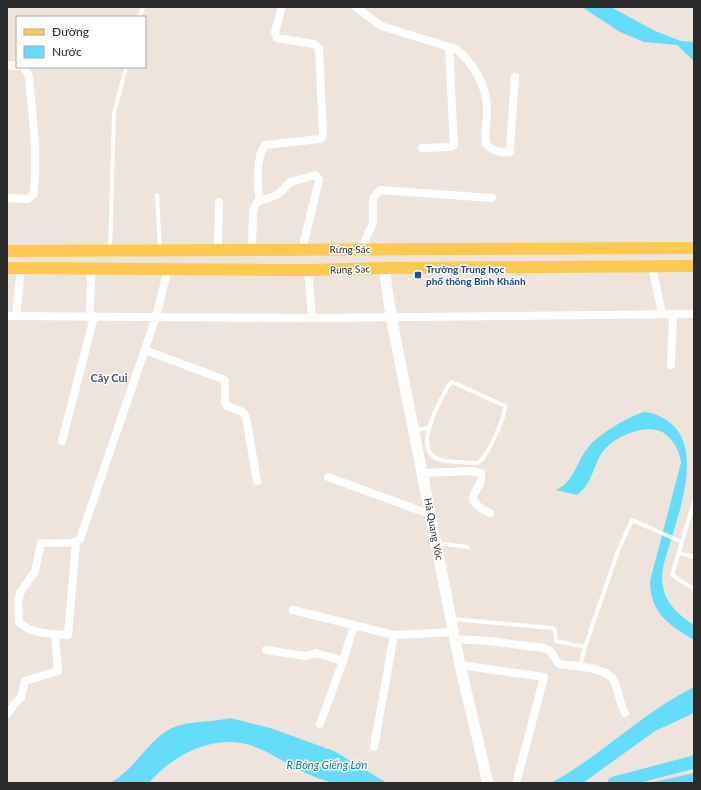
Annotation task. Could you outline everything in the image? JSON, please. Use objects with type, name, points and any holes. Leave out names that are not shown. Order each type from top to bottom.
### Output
[{"type":"main road","name":"Rừng Sác","points":[[7,251],[694,248]]},
{"type":"main road","points":[[383,249],[384,270]]},
{"type":"main road","name":"Rung Sac","points":[[7,268],[21,272],[308,274],[384,270],[694,266]]},
{"type":"street","points":[[260,200],[257,181],[262,150],[265,145],[320,139],[323,136],[320,48],[314,44],[277,38],[275,32],[282,7]]},
{"type":"street","points":[[356,7],[381,26],[449,47],[460,53],[480,79],[487,96],[486,144],[490,148],[506,153],[510,152],[515,77]]},
{"type":"street","points":[[422,148],[451,147],[454,144],[449,47]]},
{"type":"street","points":[[7,198],[28,199],[33,195],[34,138],[29,77],[24,68]]},
{"type":"street","points":[[252,250],[255,205],[260,200],[277,195],[291,182],[310,176],[318,177],[319,180],[302,250]]},
{"type":"street","points":[[361,249],[373,223],[373,198],[380,190],[492,198]]},
{"type":"street","points":[[218,250],[219,202]]},
{"type":"street","points":[[652,266],[662,314]]},
{"type":"street","name":"Hà Quang Vóc","points":[[384,270],[391,316],[432,515],[460,665],[488,779]]},
{"type":"street","points":[[16,312],[21,272]]},
{"type":"street","points":[[62,441],[92,317],[91,273]]},
{"type":"street","points":[[76,542],[68,635],[24,628],[19,622],[20,593],[35,571],[41,543],[76,542],[80,539],[156,317],[167,273]]},
{"type":"street","points":[[308,274],[312,318]]},
{"type":"street","points":[[7,316],[16,312],[92,317],[312,318],[694,314]]},
{"type":"street","points":[[671,365],[673,314]]},
{"type":"street","points":[[144,350],[225,380],[224,403],[227,406],[243,412],[246,417],[257,481]]},
{"type":"street","points":[[423,473],[472,471],[481,473],[482,476],[474,493],[474,501],[475,504],[490,513]]},
{"type":"street","points":[[328,477],[432,515]]},
{"type":"street","points":[[293,610],[394,636],[455,636],[544,648],[550,651],[559,664],[606,672],[610,675],[614,680],[621,706],[625,713]]},
{"type":"street","points":[[320,724],[343,662],[354,626]]},
{"type":"street","points":[[7,714],[16,701],[21,698],[25,681],[58,671],[55,634]]},
{"type":"street","points":[[374,747],[394,636]]},
{"type":"street","points":[[266,650],[304,656],[316,653],[343,662]]},
{"type":"street","points":[[460,665],[544,677],[517,780]]},
{"type":"lane","points":[[110,250],[114,114],[126,68]]},
{"type":"lane","points":[[157,195],[160,250]]},
{"type":"lane","points":[[452,382],[505,406],[503,418],[484,458],[477,463],[435,458],[429,453],[428,428],[445,391],[452,382]]},
{"type":"lane","points":[[415,430],[428,428]]},
{"type":"lane","points":[[694,502],[678,553],[673,576],[694,589]]},
{"type":"lane","points":[[580,667],[585,647],[618,551],[632,520],[682,542]]},
{"type":"lane","points":[[437,543],[467,547]]},
{"type":"lane","points":[[678,553],[694,557]]},
{"type":"lane","points":[[451,618],[552,628],[555,630],[556,641],[585,647]]},
{"type":"water","points":[[582,7],[611,7],[655,31],[681,41],[694,42],[694,61],[677,45],[644,42],[620,32]]},
{"type":"water","points":[[644,412],[660,416],[674,426],[682,438],[686,452],[687,468],[682,501],[665,561],[662,581],[664,592],[670,603],[684,618],[694,625],[694,640],[677,629],[663,617],[653,602],[651,592],[650,581],[681,463],[679,454],[672,440],[664,433],[654,429],[639,430],[627,434],[617,439],[603,451],[587,484],[581,492],[577,495],[556,490],[562,487],[571,477],[583,454],[597,438],[621,422]]},
{"type":"water","points":[[694,687],[694,713],[655,731],[583,783],[551,783],[588,760],[639,721],[675,697]]},
{"type":"water","name":"R.Bông Giếng Lớn","points":[[230,718],[270,728],[334,751],[387,783],[347,784],[325,781],[305,773],[258,748],[243,743],[228,742],[198,748],[184,754],[171,762],[149,783],[109,783],[126,771],[163,733],[172,728],[179,725]]},
{"type":"water","points":[[694,773],[694,782],[649,783]]},
{"type":"waterway","points":[[614,783],[694,762]]},
{"type":"place","name":"Trường Trung học phổ thông Bình Khánh","points":[[418,275]]},
{"type":"district","name":"Cây Cui","points":[[109,378]]}]
